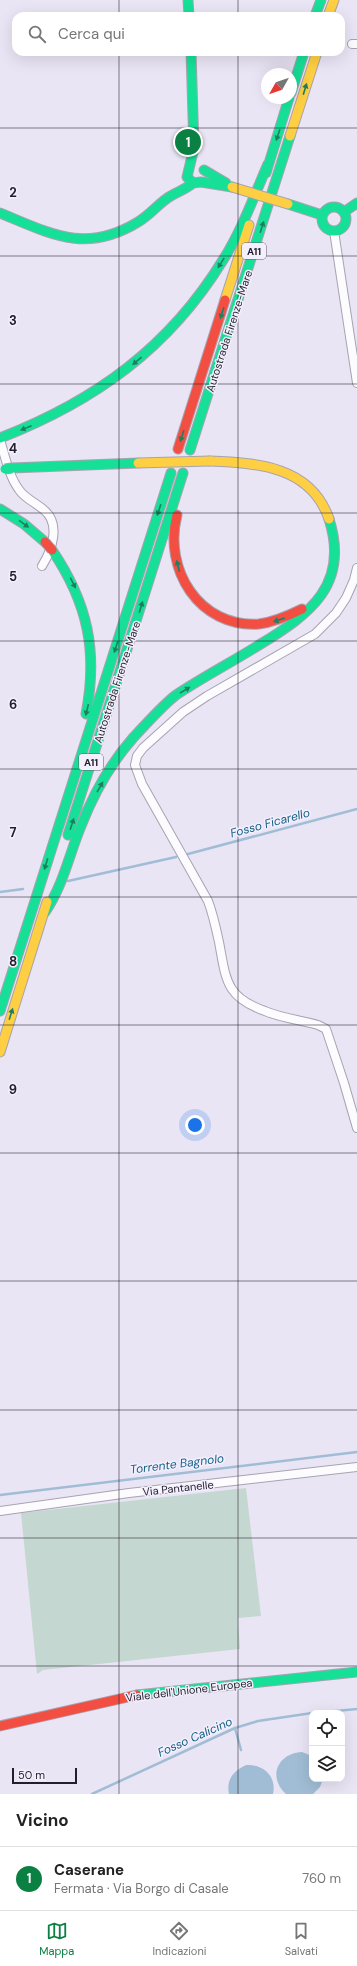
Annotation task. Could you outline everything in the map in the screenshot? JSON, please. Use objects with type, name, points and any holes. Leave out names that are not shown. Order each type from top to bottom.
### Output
[{"type":"main road","points":[[188,0],[189,12]]},
{"type":"main road","points":[[316,12],[320,0]]},
{"type":"main road","points":[[330,12],[334,0]]},
{"type":"main road","points":[[191,56],[194,148],[188,171],[188,180],[197,183],[232,186]]},
{"type":"main road","points":[[297,74],[303,56]]},
{"type":"main road","name":"Autostrada Firenze-Mare","points":[[194,450],[207,400],[316,56]]},
{"type":"main road","name":"Autostrada Firenze-Mare","points":[[178,449],[288,104]]},
{"type":"main road","points":[[0,213],[70,240],[86,241],[120,233],[139,222],[170,197],[197,183],[205,175],[194,148]]},
{"type":"main road","points":[[0,438],[48,418],[91,395],[121,374],[167,334],[196,299],[223,260],[268,164]]},
{"type":"main road","points":[[170,197],[188,171],[196,165],[232,186],[322,215]]},
{"type":"main road","points":[[344,212],[357,203]]},
{"type":"main road","points":[[332,206],[339,207],[344,212],[346,223],[341,229],[334,231],[324,226],[322,215],[325,210],[332,206]]},
{"type":"main road","points":[[5,469],[138,463],[210,461],[250,462],[284,472],[299,480],[311,490],[330,517],[335,540],[334,563],[330,580],[324,592],[307,612],[290,626],[175,696],[133,738],[93,799],[81,826],[56,896],[45,912]]},
{"type":"main road","name":"Autostrada Firenze-Mare","points":[[0,1011],[62,810],[171,473]]},
{"type":"main road","name":"Autostrada Firenze-Mare","points":[[0,1052],[186,473],[176,519],[175,554],[178,570],[189,592],[201,606],[230,622],[255,624],[270,622],[295,614],[324,592]]},
{"type":"main road","points":[[0,509],[24,524],[52,550],[65,569],[79,596],[87,622],[91,650],[88,705],[64,786],[62,810]]},
{"type":"main road","name":"Viale dell'Unione Europea","points":[[0,1726],[124,1697],[164,1691],[357,1672]]},
{"type":"street","points":[[334,231],[357,383]]},
{"type":"street","points":[[0,438],[17,487],[24,495],[44,510],[52,521],[54,535],[47,558],[42,566]]},
{"type":"street","points":[[357,568],[354,580],[346,598],[336,613],[315,634],[207,696],[183,712],[143,748],[137,756],[135,765],[142,784],[208,901],[214,919],[226,979],[232,990],[250,1005],[266,1012],[318,1025],[326,1029],[357,1128]]},
{"type":"street","name":"Via Pantanelle","points":[[0,1511],[128,1493],[357,1467]]},
{"type":"shaded area","points":[[246,1488],[261,1616],[238,1618],[240,1649],[43,1670],[37,1674],[21,1513]]},
{"type":"water","points":[[302,1752],[309,1755],[309,1782],[322,1782],[320,1787],[313,1794],[286,1794],[280,1787],[276,1774],[278,1767],[281,1761],[294,1753]]},
{"type":"water","points":[[246,1765],[258,1767],[267,1772],[273,1782],[273,1794],[229,1794],[228,1789],[232,1776],[237,1770]]},
{"type":"waterway","name":"Fosso Ficarello","points":[[188,854],[357,809]]},
{"type":"waterway","name":"Fosso Ficarello","points":[[68,881],[176,857]]},
{"type":"waterway","name":"Fosso Ficarello","points":[[0,892],[23,889]]},
{"type":"waterway","name":"Torrente Bagnolo","points":[[0,1495],[357,1452]]},
{"type":"waterway","name":"Fosso Calicino","points":[[345,1710],[357,1709]]},
{"type":"waterway","name":"Fosso Calicino","points":[[92,1794],[235,1728],[258,1721],[309,1713]]},
{"type":"waterway","points":[[235,1728],[241,1750]]},
{"type":"traffic: fast","points":[[188,0],[189,12]]},
{"type":"traffic: fast","points":[[316,12],[321,0]]},
{"type":"traffic: fast","points":[[191,56],[194,148],[187,177],[193,183],[201,182],[232,187]]},
{"type":"traffic: fast","points":[[297,74],[303,56]]},
{"type":"traffic: fast","points":[[266,173],[287,104]]},
{"type":"traffic: fast","points":[[190,450],[290,136]]},
{"type":"traffic: fast","points":[[0,438],[35,423],[98,389],[127,368],[154,345],[179,320],[202,291],[230,249],[268,164]]},
{"type":"traffic: fast","points":[[204,170],[226,183]]},
{"type":"traffic: fast","points":[[0,213],[52,234],[85,239],[102,237],[119,232],[138,222],[172,195],[193,183]]},
{"type":"traffic: fast","points":[[344,212],[357,203]]},
{"type":"traffic: fast","points":[[288,204],[322,215]]},
{"type":"traffic: fast","points":[[334,207],[343,210],[346,219],[343,228],[334,231],[325,228],[322,219],[325,210],[334,207]]},
{"type":"traffic: fast","points":[[12,468],[138,463]]},
{"type":"traffic: fast","points":[[5,469],[12,468]]},
{"type":"traffic: fast","points":[[0,1011],[171,473]]},
{"type":"traffic: fast","points":[[68,835],[183,473]]},
{"type":"traffic: fast","points":[[0,509],[24,524],[45,542]]},
{"type":"traffic: fast","points":[[45,912],[57,892],[81,826],[97,791],[117,758],[133,738],[160,709],[176,695],[294,622],[309,609],[321,595],[330,580],[334,562],[334,542],[329,519]]},
{"type":"traffic: fast","points":[[52,550],[74,589],[82,609],[87,629],[91,670],[86,714]]},
{"type":"traffic: fast","points":[[137,1695],[357,1672]]},
{"type":"traffic: slow","points":[[330,12],[334,0]]},
{"type":"traffic: slow","points":[[290,136],[316,56]]},
{"type":"traffic: slow","points":[[232,187],[288,204]]},
{"type":"traffic: slow","points":[[225,300],[249,225]]},
{"type":"traffic: slow","points":[[210,461],[246,463],[264,466],[296,478],[309,488],[321,501],[329,519]]},
{"type":"traffic: slow","points":[[138,463],[210,461]]},
{"type":"traffic: slow","points":[[0,1052],[47,902]]},
{"type":"traffic: jam","points":[[178,449],[225,300]]},
{"type":"traffic: jam","points":[[177,515],[174,535],[175,555],[181,574],[190,591],[203,606],[219,616],[238,623],[259,624],[270,622],[302,609]]},
{"type":"traffic: jam","points":[[45,542],[52,550]]},
{"type":"traffic: jam","points":[[0,1726],[137,1695]]},
{"type":"place","name":"Caserane","points":[[188,142]]}]
